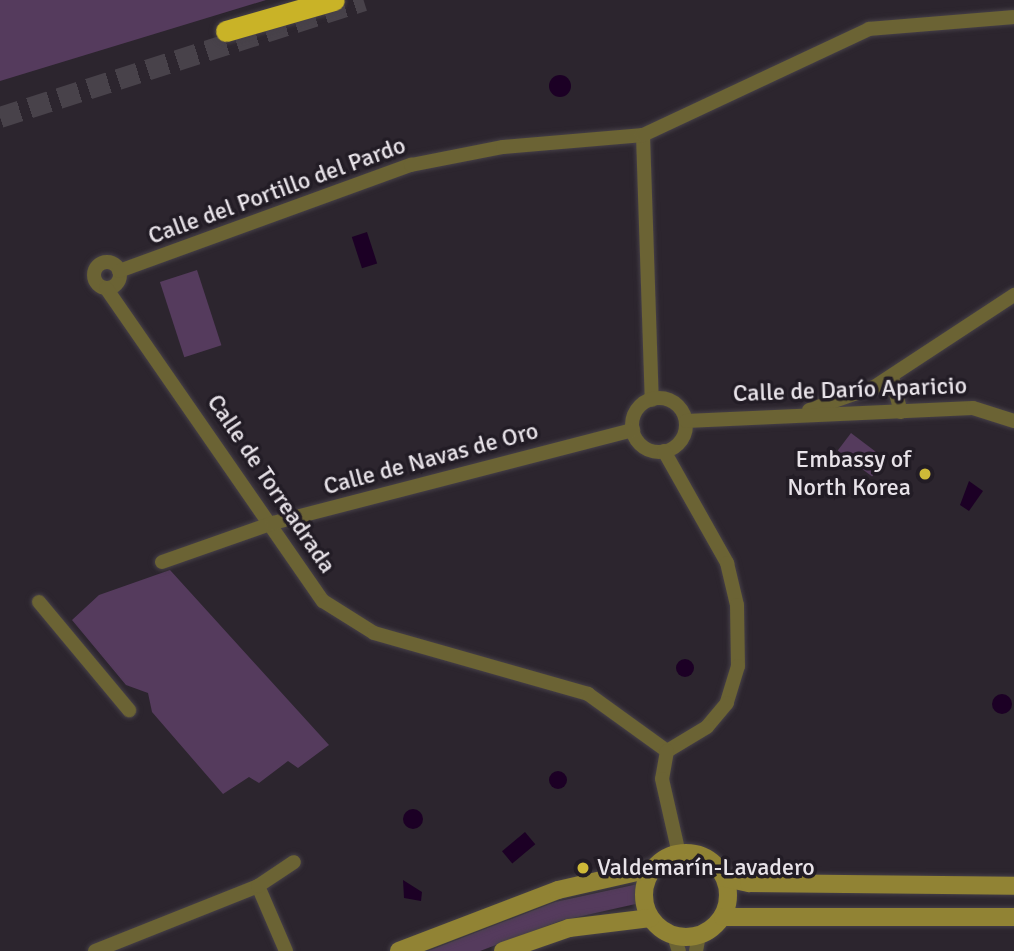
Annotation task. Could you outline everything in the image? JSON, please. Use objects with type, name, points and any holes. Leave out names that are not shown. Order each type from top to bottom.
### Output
[{"type":"highway","points":[[226,32],[334,0]]},
{"type":"street","name":"Calle del Portillo del Pardo","points":[[119,271],[248,230],[411,165],[503,147],[643,135],[869,29],[1014,17]]},
{"type":"street","points":[[643,135],[652,400]]},
{"type":"street","points":[[111,262],[119,271],[117,283],[106,288],[95,281],[96,268],[111,262]]},
{"type":"street","name":"Calle de Torreadrada","points":[[106,288],[273,523],[323,601],[374,633],[587,694],[667,751]]},
{"type":"street","points":[[803,412],[874,387],[1014,295]]},
{"type":"street","points":[[892,377],[901,412]]},
{"type":"street","points":[[874,387],[877,413]]},
{"type":"street","points":[[652,400],[670,401],[686,421],[682,439],[664,451],[642,446],[633,430],[635,415],[652,400]]},
{"type":"street","name":"Calle de Darío Aparicio","points":[[686,421],[803,412],[877,413],[973,408],[1014,421]]},
{"type":"street","name":"Calle de Navas de Oro","points":[[162,562],[273,523],[633,430]]},
{"type":"street","points":[[664,451],[727,563],[738,641],[727,703],[707,726],[667,751],[662,779],[679,854]]},
{"type":"street","points":[[39,602],[129,710]]},
{"type":"street","points":[[399,951],[558,890],[654,869],[679,854],[707,858],[725,878],[749,883],[1014,886]]},
{"type":"street","points":[[95,951],[258,886],[294,862]]},
{"type":"street","points":[[654,869],[645,889],[650,918],[677,943],[698,943],[723,917],[725,878]]},
{"type":"street","points":[[258,886],[286,951]]},
{"type":"street","points":[[723,917],[1014,917]]},
{"type":"street","points":[[503,951],[569,928],[650,918]]},
{"type":"shaded area","points":[[0,0],[266,0],[0,81]]},
{"type":"shaded area","points":[[560,75],[568,78],[571,86],[568,94],[560,97],[552,94],[549,86],[552,78]]},
{"type":"shaded area","points":[[367,232],[377,263],[362,268],[352,237]]},
{"type":"shaded area","points":[[197,270],[221,345],[184,357],[160,282]]},
{"type":"shaded area","points":[[851,433],[885,459],[872,476],[838,451]]},
{"type":"shaded area","points":[[969,481],[983,491],[969,511],[960,505]]},
{"type":"shaded area","points":[[170,570],[329,745],[298,768],[288,761],[259,783],[249,777],[223,794],[152,712],[148,693],[126,685],[72,620],[99,595]]},
{"type":"shaded area","points":[[681,659],[689,659],[694,668],[692,675],[681,677],[676,672],[676,664]]},
{"type":"shaded area","points":[[1002,694],[1009,697],[1012,704],[1009,711],[1002,714],[995,711],[992,704],[995,697]]},
{"type":"shaded area","points":[[558,771],[564,774],[567,780],[564,786],[558,789],[552,786],[549,780],[552,774]]},
{"type":"shaded area","points":[[413,809],[420,812],[423,819],[420,826],[413,829],[406,826],[403,819],[406,812]]},
{"type":"shaded area","points":[[525,832],[535,844],[512,864],[502,851]]},
{"type":"shaded area","points":[[403,880],[422,892],[421,901],[404,898]]},
{"type":"shaded area","points":[[638,884],[640,903],[560,921],[480,951],[428,951],[555,902]]},
{"type":"tunnel","points":[[0,117],[364,0]]},
{"type":"place","name":"Embassy of North Korea","points":[[925,474]]},
{"type":"place","name":"Valdemarín-Lavadero","points":[[583,868]]}]
